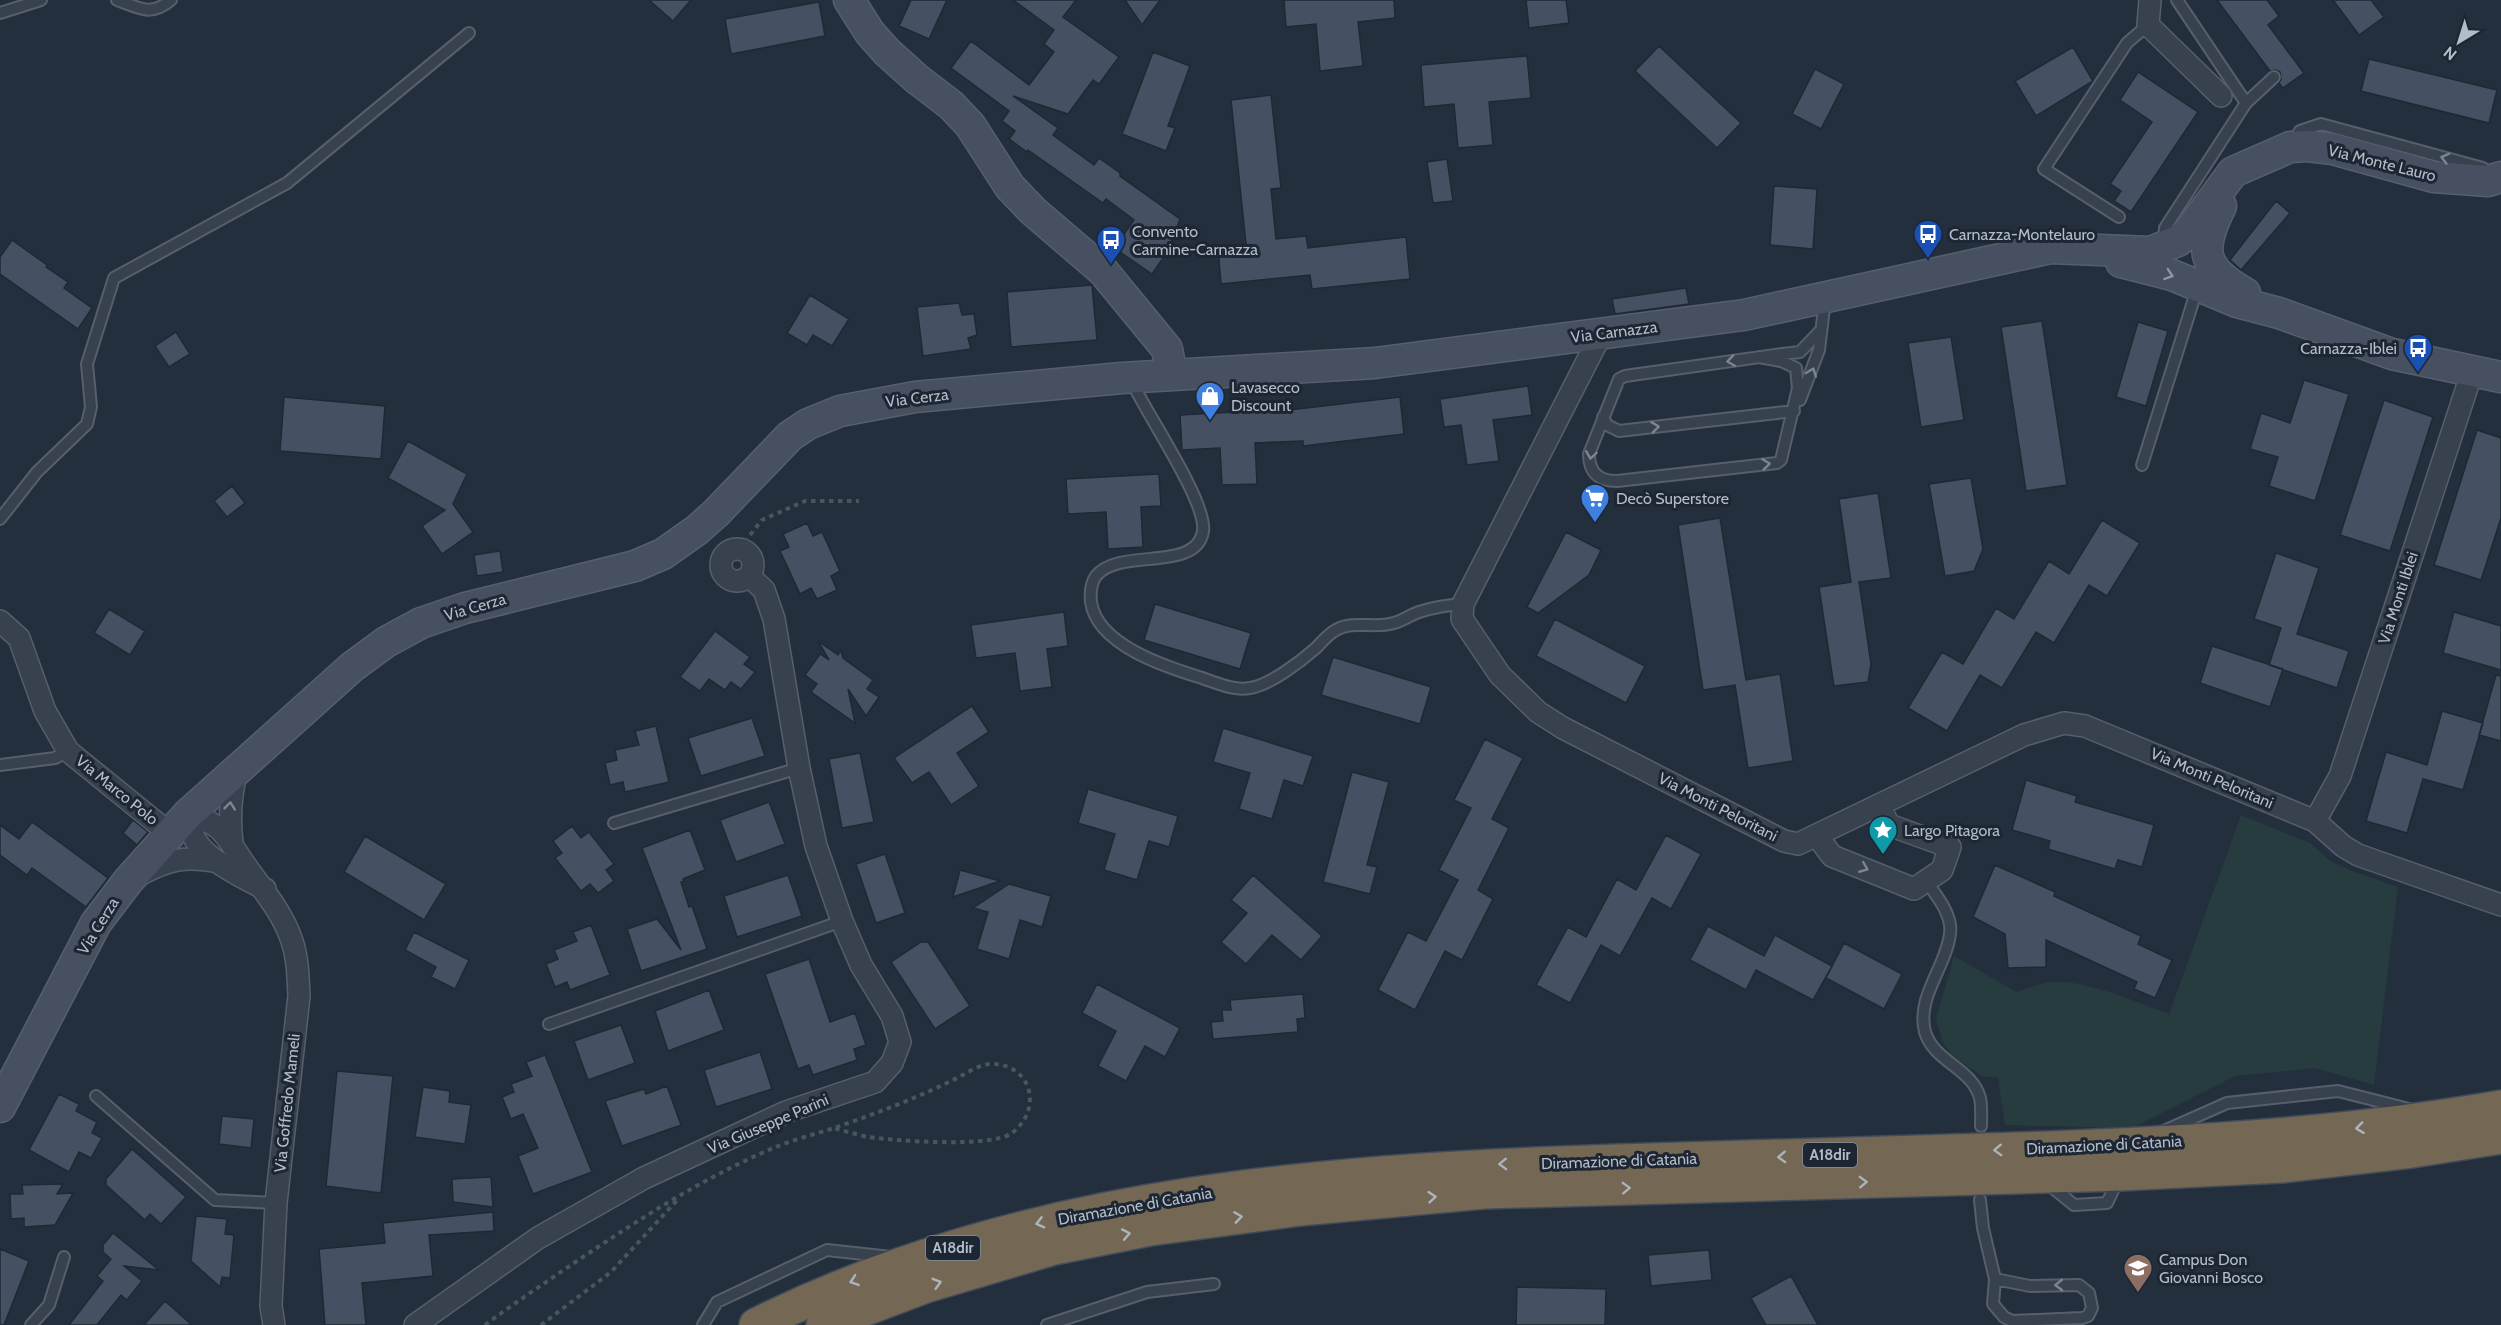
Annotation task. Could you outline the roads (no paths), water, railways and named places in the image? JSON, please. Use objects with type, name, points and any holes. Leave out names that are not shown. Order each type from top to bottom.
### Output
[{"type":"highway","name":"Diramazione di Catania","points":[[823,1325],[927,1286],[1054,1248],[1150,1230],[1300,1209],[1484,1192],[2040,1177],[2127,1160],[2441,1118],[2501,1107]]},
{"type":"highway","name":"Diramazione di Catania","points":[[756,1325],[838,1287],[915,1259],[1042,1222],[1159,1200],[1297,1180],[1480,1165],[2127,1160],[2282,1166],[2412,1151],[2501,1137]]},
{"type":"highway","points":[[2282,1166],[2438,1163],[2501,1152]]},
{"type":"main road","points":[[849,0],[870,33],[887,52],[951,105],[970,125],[1010,188],[1103,271],[1167,349],[1172,375]]},
{"type":"main road","name":"Via Monte Lauro","points":[[2277,152],[2308,146],[2333,149],[2434,177],[2488,181],[2501,175]]},
{"type":"main road","points":[[2050,248],[2139,253],[2164,248],[2188,233],[2233,172],[2277,152]]},
{"type":"main road","points":[[2277,152],[2239,182],[2222,205],[2207,238],[2207,250],[2216,274],[2279,313]]},
{"type":"main road","points":[[2050,248],[2146,267],[2237,302],[2279,313],[2392,354],[2501,377]]},
{"type":"main road","name":"Via Carnazza","points":[[1126,377],[1375,363],[1744,315],[2050,248]]},
{"type":"main road","name":"Via Cerza","points":[[0,1107],[96,922],[128,881],[178,824],[351,667],[386,642],[421,623],[465,608],[635,566],[663,554],[697,530],[774,450],[808,424],[840,411],[873,403],[1126,377]]},
{"type":"street","points":[[2150,0],[2148,25],[2230,105]]},
{"type":"street","points":[[1463,604],[1601,334]]},
{"type":"street","name":"Via Monti Iblei","points":[[2315,821],[2340,776],[2472,372]]},
{"type":"street","name":"Via Giuseppe Parini","points":[[416,1325],[538,1238],[644,1178],[786,1112],[875,1082],[892,1064],[900,1042],[892,1016],[861,965],[842,921],[816,846],[799,768],[774,619],[764,590],[749,576],[736,581],[724,574],[721,567],[725,554],[739,549]]},
{"type":"street","name":"Via Monti Peloritani","points":[[1463,604],[1462,619],[1500,675],[1538,712],[1563,728],[1784,841],[1798,844],[1817,836],[2024,735],[2064,723],[2085,726],[2315,821],[2343,846],[2358,855],[2501,905]]},
{"type":"street","name":"Via Marco Polo","points":[[0,621],[19,638],[45,711],[68,751],[178,824],[202,817],[218,828],[232,843]]},
{"type":"street","points":[[232,843],[229,819],[232,787],[237,771]]},
{"type":"street","points":[[1817,836],[1832,856],[1914,889],[1941,870],[1950,847],[1889,825],[1878,806]]},
{"type":"street","points":[[178,824],[204,852],[265,889]]},
{"type":"street","name":"Via Goffredo Mameli","points":[[232,843],[284,918],[298,966],[299,996],[276,1203],[271,1306],[274,1325]]},
{"type":"street","points":[[128,881],[161,864],[179,859],[203,859],[220,863]]},
{"type":"lane","points":[[0,13],[41,0]]},
{"type":"lane","points":[[117,0],[146,11],[166,5],[171,0]]},
{"type":"lane","points":[[2177,0],[2246,103]]},
{"type":"lane","points":[[2119,217],[2044,169],[2127,43],[2148,25]]},
{"type":"lane","points":[[0,519],[37,472],[87,424],[91,407],[87,364],[114,278],[287,183],[469,33]]},
{"type":"lane","points":[[2164,248],[2165,228],[2230,105],[2246,103],[2274,76]]},
{"type":"lane","points":[[2142,465],[2198,286]]},
{"type":"lane","points":[[1794,411],[1819,350],[1826,297]]},
{"type":"lane","points":[[1759,357],[1781,361],[1796,368],[1798,388],[1794,411],[1781,460],[1777,463],[1617,482],[1605,481],[1592,471],[1589,454],[1615,384],[1625,376],[1759,357],[1800,352],[1821,330]]},
{"type":"lane","points":[[1126,377],[1168,445],[1189,486],[1203,527],[1202,538],[1183,554],[1117,564],[1105,568],[1092,582],[1090,594],[1095,615],[1110,634],[1127,646],[1170,668],[1233,688],[1248,688],[1264,685],[1312,652],[1332,631],[1343,626],[1393,624],[1439,606],[1463,604]]},
{"type":"lane","points":[[1603,417],[1607,424],[1619,432],[1794,411]]},
{"type":"lane","points":[[0,765],[55,758],[68,751]]},
{"type":"lane","points":[[614,823],[799,768]]},
{"type":"lane","points":[[1926,881],[1947,914],[1950,933],[1928,996],[1924,1015],[1925,1031],[1939,1055],[1975,1086],[1981,1104],[1981,1126]]},
{"type":"lane","points":[[549,1024],[842,921]]},
{"type":"lane","points":[[96,1096],[215,1200],[276,1203]]},
{"type":"lane","points":[[1980,1200],[1983,1228],[1995,1279],[1993,1304],[2004,1317],[2012,1320],[2082,1318],[2088,1316],[2092,1308],[2089,1293],[2079,1285],[2030,1286],[1995,1279]]},
{"type":"lane","points":[[703,1325],[717,1302],[827,1250],[915,1259]]},
{"type":"lane","points":[[31,1325],[49,1305],[64,1257]]},
{"type":"lane","points":[[1047,1325],[1147,1292],[1214,1284]]},
{"type":"place","name":"Carnazza-Montelauro","points":[[1928,260]]},
{"type":"place","name":"Convento Carmine-Carnazza","points":[[1111,266]]},
{"type":"place","name":"Carnazza-Iblei","points":[[2418,374]]},
{"type":"place","name":"Lavasecco Discount","points":[[1210,422]]},
{"type":"place","name":"Decò Superstore","points":[[1595,524]]},
{"type":"place","name":"Largo Pitagora","points":[[1883,856]]},
{"type":"place","name":"Campus Don Giovanni Bosco","points":[[2138,1294]]}]
